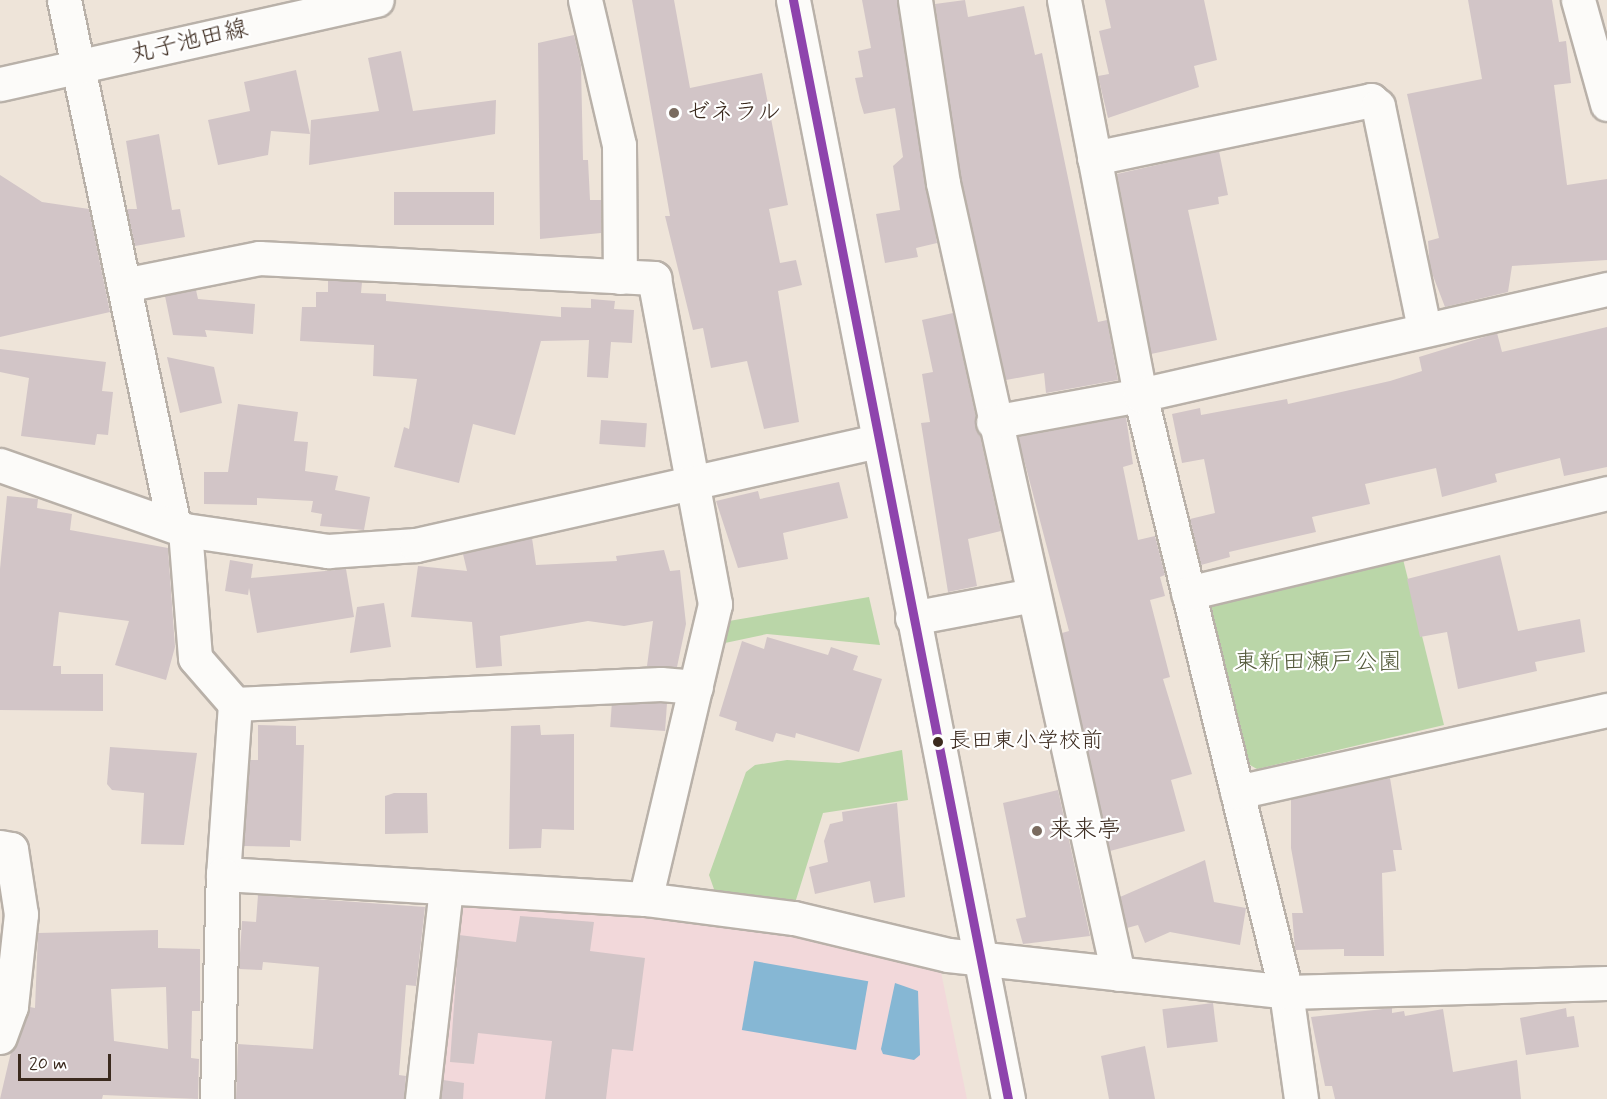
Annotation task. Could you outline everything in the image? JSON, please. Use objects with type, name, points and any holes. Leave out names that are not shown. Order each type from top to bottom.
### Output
[{"type":"street","points":[[64,0],[124,285],[179,528],[195,658],[235,704],[223,874],[217,1099]]},
{"type":"street","name":"丸子池田線","points":[[0,84],[377,0]]},
{"type":"street","points":[[585,0],[619,145],[620,277]]},
{"type":"street","points":[[793,0],[877,441],[1008,1099]]},
{"type":"street","points":[[915,0],[943,183],[993,422],[1118,974]]},
{"type":"street","points":[[1064,0],[1140,395],[1286,992],[1301,1099]]},
{"type":"street","points":[[1578,0],[1607,104]]},
{"type":"street","points":[[1094,158],[1371,100],[1378,106],[1424,329]]},
{"type":"street","points":[[124,285],[259,258],[654,278],[688,484],[715,604],[645,898]]},
{"type":"street","points":[[993,422],[1140,395],[1607,289]]},
{"type":"street","points":[[0,465],[179,528],[328,550],[416,545],[877,441]]},
{"type":"street","points":[[1188,593],[1607,493]]},
{"type":"street","points":[[912,618],[1033,595]]},
{"type":"street","points":[[235,704],[696,687]]},
{"type":"street","points":[[1237,792],[1607,710]]},
{"type":"street","points":[[0,847],[11,849],[21,914],[11,1006],[0,1037]]},
{"type":"street","points":[[223,874],[645,898],[794,918],[980,959],[1286,992],[1607,983]]},
{"type":"street","points":[[422,1099],[446,887]]},
{"type":"shaded area","points":[[459,901],[648,913],[803,935],[941,972],[967,1099],[436,1099]]},
{"type":"green space","name":"東新田瀬戸公園","points":[[1401,551],[1444,725],[1257,769],[1241,760],[1203,599]]},
{"type":"green space","points":[[869,597],[880,645],[767,634],[725,643],[723,622]]},
{"type":"green space","points":[[902,750],[908,800],[823,813],[795,903],[715,892],[709,875],[746,772],[755,765],[787,760],[839,763]]},
{"type":"water","points":[[754,961],[868,981],[856,1050],[742,1030]]},
{"type":"water","points":[[895,983],[918,991],[920,1055],[914,1060],[883,1054],[881,1049]]},
{"type":"building","points":[[632,0],[674,0],[690,88],[762,73],[788,205],[769,209],[780,263],[796,260],[802,285],[778,291],[799,422],[764,429],[747,361],[711,368],[703,328],[693,330],[665,216],[670,216]]},
{"type":"building","points":[[862,0],[897,0],[937,243],[916,248],[918,257],[885,263],[876,214],[900,210],[893,166],[903,157],[895,108],[864,114],[860,101],[855,78],[863,77],[858,51],[871,48]]},
{"type":"building","points":[[965,0],[968,17],[1024,6],[1035,55],[1042,53],[1098,322],[1107,320],[1118,380],[1046,393],[1044,373],[1006,380],[961,180],[935,4]]},
{"type":"building","points":[[1105,0],[1204,0],[1217,60],[1194,66],[1199,87],[1108,118],[1098,76],[1109,74],[1099,31],[1111,28]]},
{"type":"building","points":[[1468,0],[1552,0],[1559,42],[1566,41],[1571,83],[1554,85],[1567,185],[1607,179],[1607,260],[1512,266],[1508,292],[1445,307],[1430,268],[1428,241],[1439,238],[1407,94],[1482,79]]},
{"type":"building","points":[[574,35],[581,65],[583,160],[588,160],[590,200],[601,200],[601,233],[540,239],[538,43]]},
{"type":"building","points":[[401,51],[413,111],[496,100],[495,134],[309,165],[311,120],[379,111],[368,58]]},
{"type":"building","points":[[296,70],[310,134],[271,131],[268,155],[218,165],[208,120],[250,111],[244,82]]},
{"type":"building","points":[[159,134],[172,210],[180,209],[185,237],[135,246],[127,209],[137,209],[126,141]]},
{"type":"building","points":[[1219,151],[1228,195],[1218,197],[1219,204],[1188,210],[1217,340],[1151,354],[1117,174]]},
{"type":"building","points":[[0,175],[42,202],[89,209],[110,312],[0,337]]},
{"type":"building","points":[[394,192],[494,192],[494,225],[394,225]]},
{"type":"building","points":[[328,280],[362,282],[361,293],[386,294],[386,301],[561,317],[561,307],[591,308],[591,299],[615,301],[614,309],[634,310],[632,343],[611,342],[608,378],[587,377],[589,340],[541,341],[515,435],[473,424],[459,483],[394,467],[404,427],[409,429],[417,379],[373,376],[374,345],[300,341],[302,307],[316,307],[316,292],[328,292]]},
{"type":"building","points":[[196,290],[198,299],[255,304],[253,334],[205,330],[207,337],[173,335],[165,296]]},
{"type":"building","points":[[953,313],[1001,531],[968,539],[977,586],[948,592],[921,423],[930,422],[922,374],[933,372],[922,320]]},
{"type":"building","points":[[1607,327],[1607,467],[1564,476],[1560,458],[1495,474],[1497,482],[1442,497],[1436,468],[1365,484],[1370,504],[1312,517],[1316,532],[1229,552],[1230,557],[1201,565],[1190,519],[1215,513],[1204,459],[1182,463],[1172,414],[1200,408],[1201,415],[1287,399],[1288,404],[1390,381],[1422,371],[1419,357],[1497,333],[1502,352]]},
{"type":"building","points":[[0,349],[106,362],[102,391],[113,392],[108,435],[97,434],[95,445],[21,436],[29,378],[0,372]]},
{"type":"building","points":[[167,357],[214,367],[222,403],[180,413]]},
{"type":"building","points":[[238,404],[298,412],[294,441],[308,442],[305,471],[338,476],[335,490],[370,497],[364,530],[320,526],[322,514],[311,512],[313,501],[257,498],[257,505],[204,504],[204,472],[228,472]]},
{"type":"building","points":[[1126,417],[1133,464],[1123,467],[1138,540],[1155,536],[1165,575],[1160,577],[1165,596],[1150,600],[1170,677],[1163,679],[1192,774],[1171,780],[1185,831],[1110,851],[1062,633],[1069,631],[1018,437]]},
{"type":"building","points":[[601,420],[647,423],[645,447],[599,444]]},
{"type":"building","points":[[839,482],[848,518],[783,533],[788,559],[738,568],[716,501],[758,491],[760,499]]},
{"type":"building","points":[[7,496],[38,499],[37,508],[72,514],[70,530],[168,548],[175,647],[166,680],[115,665],[129,621],[59,612],[53,666],[61,666],[61,674],[103,674],[103,711],[0,710],[0,569]]},
{"type":"building","points":[[532,538],[536,565],[617,561],[616,556],[664,550],[670,571],[680,570],[686,624],[677,667],[647,666],[653,621],[624,626],[588,621],[500,636],[502,666],[476,668],[472,622],[411,617],[418,566],[467,571],[463,554]]},
{"type":"building","points":[[1500,555],[1518,631],[1580,619],[1585,652],[1535,662],[1537,671],[1458,689],[1447,632],[1420,637],[1407,579]]},
{"type":"building","points":[[230,560],[253,564],[251,578],[346,569],[354,617],[257,633],[249,588],[248,595],[225,591]]},
{"type":"building","points":[[384,603],[391,647],[350,653],[357,607]]},
{"type":"building","points":[[767,637],[828,655],[831,647],[858,656],[853,670],[882,679],[859,752],[796,733],[795,738],[776,733],[773,742],[735,730],[737,722],[719,716],[742,641],[764,649]]},
{"type":"building","points":[[612,699],[667,703],[665,731],[610,727]]},
{"type":"building","points":[[258,725],[296,726],[296,745],[304,745],[301,841],[290,840],[290,847],[244,846],[250,760],[258,760]]},
{"type":"building","points":[[540,725],[541,735],[574,734],[574,830],[542,829],[541,848],[509,849],[511,726]]},
{"type":"building","points":[[110,747],[197,753],[184,845],[141,844],[144,793],[112,790],[107,784]]},
{"type":"building","points":[[1390,778],[1402,850],[1393,850],[1396,871],[1382,873],[1384,956],[1344,956],[1344,949],[1295,950],[1292,913],[1303,913],[1291,848],[1291,799]]},
{"type":"building","points":[[1058,790],[1090,936],[1023,944],[1016,919],[1026,917],[1003,803]]},
{"type":"building","points":[[394,793],[427,793],[428,833],[385,834],[385,796]]},
{"type":"building","points":[[897,803],[905,897],[874,903],[870,881],[815,894],[809,867],[828,862],[824,841],[830,824],[843,821],[842,812]]},
{"type":"building","points":[[1205,860],[1214,902],[1246,908],[1240,945],[1170,932],[1145,943],[1138,925],[1127,928],[1120,897]]},
{"type":"building","points":[[258,895],[425,907],[416,986],[406,985],[399,1075],[406,1076],[404,1099],[236,1099],[238,1044],[313,1049],[319,967],[263,962],[262,970],[239,969],[242,921],[256,922]]},
{"type":"building","points":[[520,916],[594,922],[590,951],[645,958],[633,1051],[612,1049],[606,1099],[545,1099],[552,1041],[478,1033],[474,1064],[450,1062],[459,935],[516,942]]},
{"type":"building","points":[[158,930],[158,948],[200,949],[200,1011],[192,1011],[191,1058],[199,1059],[198,1099],[103,1095],[102,1099],[0,1099],[11,1052],[30,1007],[35,1008],[38,933]],"holes":[[[166,987],[168,1049],[114,1041],[111,989]]]},
{"type":"building","points":[[1213,1003],[1218,1042],[1167,1048],[1162,1009]]},
{"type":"building","points":[[1392,1008],[1392,1013],[1404,1011],[1405,1016],[1443,1009],[1453,1072],[1517,1060],[1521,1099],[1335,1099],[1332,1086],[1325,1086],[1311,1017]]},
{"type":"building","points":[[1566,1008],[1567,1017],[1574,1016],[1579,1047],[1526,1055],[1520,1018]]},
{"type":"building","points":[[1145,1046],[1155,1099],[1109,1099],[1101,1056]]},
{"type":"building","points":[[443,1080],[464,1083],[463,1099],[441,1099]]},
{"type":"transit line","points":[[793,0],[1008,1099]]},
{"type":"place","name":"ゼネラル","points":[[674,113]]},
{"type":"place","name":"長田東小学校前","points":[[938,742]]},
{"type":"place","name":"来来亭","points":[[1037,831]]}]
